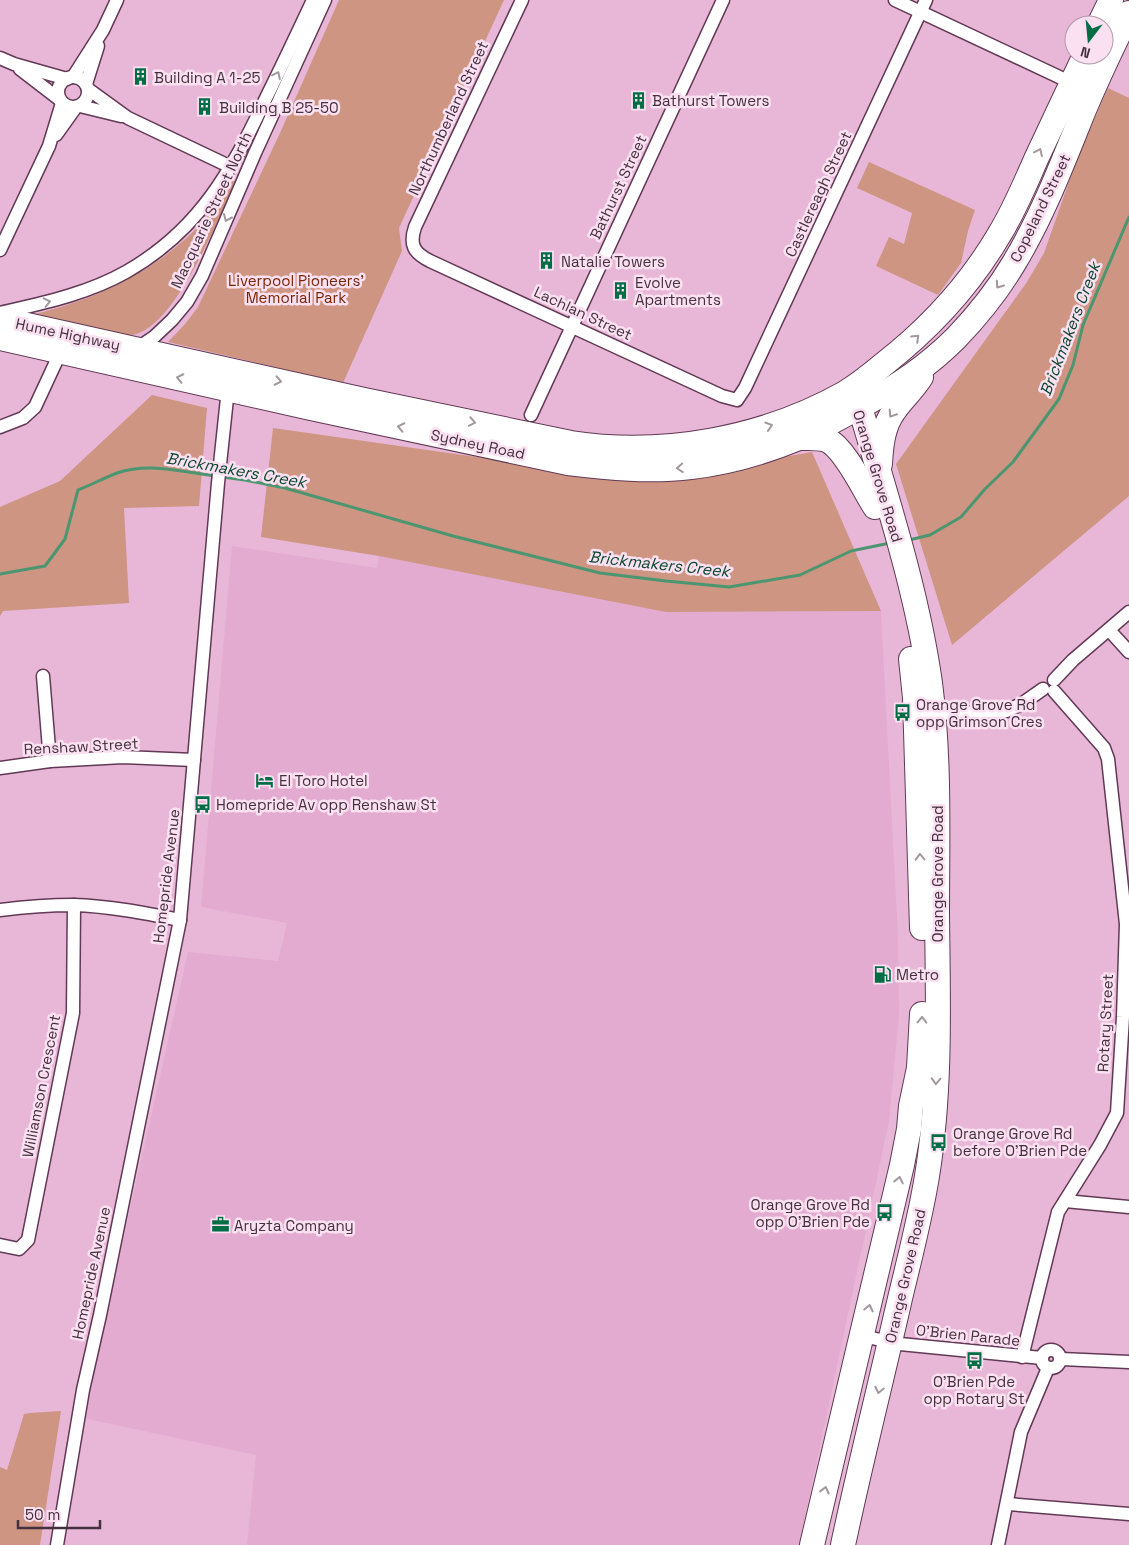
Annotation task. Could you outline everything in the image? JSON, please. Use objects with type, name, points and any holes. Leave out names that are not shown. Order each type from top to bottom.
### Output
[{"type":"highway","points":[[1104,15],[1112,0]]},
{"type":"highway","name":"Copeland Street","points":[[850,405],[875,400],[931,360],[955,339],[977,315],[1014,262],[1030,235],[1129,13]]},
{"type":"highway","name":"Copeland Street","points":[[850,405],[939,316],[973,275],[999,236],[1010,215],[1080,65]]},
{"type":"highway","name":"Hume Highway","points":[[0,319],[136,349]]},
{"type":"highway","name":"Hume Highway","points":[[0,338],[92,358]]},
{"type":"highway","name":"Sydney Road","points":[[136,349],[229,380],[568,463],[609,468],[652,470],[692,467],[768,450],[799,438],[850,405]]},
{"type":"highway","name":"Sydney Road","points":[[92,358],[229,380],[597,447],[648,447],[700,442],[745,433],[780,422],[821,405],[850,405]]},
{"type":"highway","points":[[879,473],[880,448],[887,423],[895,410],[915,387],[931,360]]},
{"type":"highway","name":"Orange Grove Road","points":[[812,1545],[902,1165],[919,1068],[922,1032],[921,912],[914,698],[909,641],[897,558],[889,531],[879,473],[850,405]]},
{"type":"highway","name":"Orange Grove Road","points":[[850,405],[875,507],[889,531]]},
{"type":"highway","points":[[799,438],[819,438],[835,446],[848,462],[875,507]]},
{"type":"highway","name":"Orange Grove Road","points":[[843,1545],[926,1178],[935,1106],[938,1007],[936,752],[930,682],[912,588],[897,558]]},
{"type":"street","points":[[49,146],[78,106],[87,98],[87,87],[103,30],[117,0]]},
{"type":"street","name":"Macquarie Street North","points":[[0,313],[62,298],[125,273],[168,244],[186,228],[210,199],[245,142],[313,0]]},
{"type":"street","name":"Macquarie Street North","points":[[92,358],[136,349],[154,338],[187,302],[202,276],[325,0]]},
{"type":"street","name":"Northumberland Street","points":[[416,252],[412,235],[415,227],[522,0]]},
{"type":"street","name":"Bathurst Street","points":[[531,414],[723,0]]},
{"type":"street","points":[[896,0],[1072,83],[1088,102]]},
{"type":"street","name":"Castlereagh Street","points":[[737,400],[745,388],[926,0]]},
{"type":"street","points":[[0,250],[49,146],[61,101],[58,90],[63,82],[70,78],[103,30]]},
{"type":"street","points":[[0,58],[14,64],[70,78],[78,78],[128,118],[231,167]]},
{"type":"street","points":[[14,64],[66,106],[78,106],[128,118]]},
{"type":"street","name":"Lachlan Street","points":[[416,252],[430,262],[722,396],[737,400]]},
{"type":"street","points":[[0,427],[23,418],[36,407],[61,351]]},
{"type":"street","name":"Homepride Avenue","points":[[57,1545],[83,1390],[180,920],[220,458],[229,380]]},
{"type":"street","points":[[933,714],[1007,711],[1023,703],[1050,687],[1073,660],[1129,612]]},
{"type":"street","points":[[1109,630],[1129,652]]},
{"type":"street","points":[[44,676],[50,761]]},
{"type":"street","name":"Rotary Street","points":[[1022,1357],[1058,1212],[1100,1146],[1117,1113],[1126,1017],[1126,924],[1108,759],[1104,748],[1050,687]]},
{"type":"street","name":"Renshaw Street","points":[[0,768],[50,761],[123,757],[194,760]]},
{"type":"street","points":[[0,910],[54,905],[74,906],[118,910],[180,920]]},
{"type":"street","name":"Williamson Crescent","points":[[0,1245],[19,1249],[28,1240],[73,1013],[74,906]]},
{"type":"street","points":[[1065,1201],[1129,1207]]},
{"type":"street","name":"O'Brien Parade","points":[[862,1336],[890,1343],[1022,1357],[1045,1363],[1045,1352],[1054,1350],[1059,1353],[1061,1359],[1129,1362]]},
{"type":"street","points":[[998,1545],[1008,1504],[1021,1432],[1045,1363]]},
{"type":"street","points":[[1008,1504],[1129,1514]]},
{"type":"shaded area","points":[[232,546],[377,568],[379,556],[666,612],[881,611],[898,937],[899,1015],[889,1121],[799,1545],[247,1545],[256,1455],[83,1418],[188,952],[278,961],[287,923],[201,907]]},
{"type":"green space","name":"Liverpool Pioneers' Memorial Park","points":[[339,0],[504,0],[399,228],[402,251],[343,383],[168,342],[198,307],[280,133]]},
{"type":"green space","points":[[1108,88],[1129,98],[1129,496],[952,645],[896,464],[1027,282],[1044,253],[1078,156]]},
{"type":"green space","points":[[869,162],[975,210],[961,263],[938,295],[876,266],[889,237],[904,244],[912,213],[857,188]]},
{"type":"green space","points":[[232,180],[236,182],[207,245],[193,270],[164,314],[148,328],[132,335],[123,335],[35,314],[59,308],[104,291],[145,269],[183,241],[201,224]]},
{"type":"green space","points":[[152,395],[207,408],[199,506],[124,508],[129,603],[3,611],[0,616],[0,507],[60,481]]},
{"type":"green space","points":[[273,428],[646,481],[812,452],[881,611],[666,612],[379,556],[261,537]]},
{"type":"green space","points":[[61,1411],[40,1545],[0,1545],[0,1467],[7,1470],[24,1414]]},
{"type":"waterway","name":"Brickmakers Creek","points":[[909,540],[930,535],[961,517],[985,489],[1013,462],[1059,399],[1073,365],[1083,325],[1129,217]]},
{"type":"waterway","name":"Brickmakers Creek","points":[[0,574],[45,566],[65,539],[78,490],[117,473],[141,468],[166,469],[215,476]]},
{"type":"waterway","name":"Brickmakers Creek","points":[[222,477],[285,488],[453,536],[600,573],[666,581],[729,587],[800,575],[851,551],[890,543]]},
{"type":"place","name":"Building A 1-25","points":[[140,77]]},
{"type":"place","name":"Bathurst Towers","points":[[638,100]]},
{"type":"place","name":"Building B 25-50","points":[[205,107]]},
{"type":"place","name":"Natalie Towers","points":[[547,261]]},
{"type":"place","name":"Evolve Apartments","points":[[621,291]]},
{"type":"place","name":"Orange Grove Rd opp Grimson Cres","points":[[902,713]]},
{"type":"place","name":"El Toro Hotel","points":[[265,780]]},
{"type":"place","name":"Homepride Av opp Renshaw St","points":[[202,804]]},
{"type":"place","name":"Metro","points":[[882,974]]},
{"type":"place","name":"Orange Grove Rd before O'Brien Pde","points":[[939,1142]]},
{"type":"place","name":"Orange Grove Rd opp O'Brien Pde","points":[[884,1213]]},
{"type":"place","name":"Aryzta Company","points":[[220,1225]]},
{"type":"place","name":"O'Brien Pde opp Rotary St","points":[[974,1360]]}]
